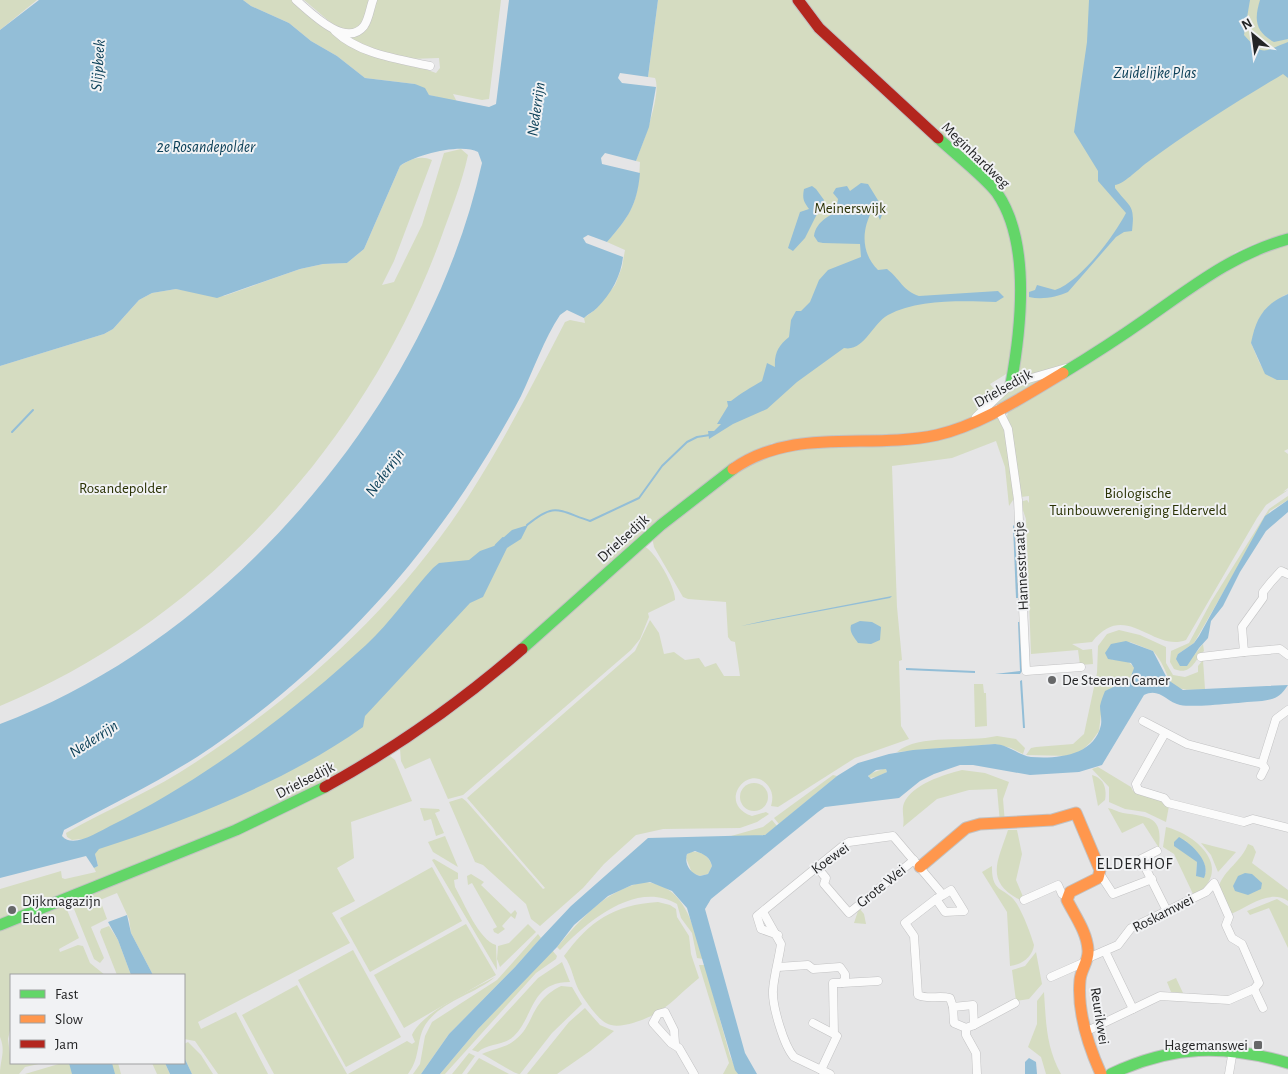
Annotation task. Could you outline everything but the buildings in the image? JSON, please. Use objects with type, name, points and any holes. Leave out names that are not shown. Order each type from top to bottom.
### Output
[{"type":"street","points":[[296,0],[341,38],[373,52],[430,66]]},
{"type":"street","points":[[333,30],[348,33],[360,30],[365,25],[373,0]]},
{"type":"street","name":"Meginhardweg","points":[[798,0],[819,28],[996,192],[1003,201],[1010,223],[1018,268],[1020,320],[1011,384]]},
{"type":"street","name":"Drielsedijk","points":[[0,925],[235,830],[308,796],[392,748],[479,685],[560,616],[644,538],[728,473],[755,455],[770,449],[795,444],[931,436],[970,424],[1069,368],[1136,326],[1228,261],[1257,247],[1288,239]]},
{"type":"street","points":[[970,424],[1011,384],[1057,369],[1069,368]]},
{"type":"street","name":"Hannesstraatje","points":[[998,409],[1008,429],[1018,500],[1026,671],[1080,668]]},
{"type":"street","points":[[1244,652],[1242,626],[1264,598],[1263,592],[1271,582],[1281,571],[1288,574]]},
{"type":"street","points":[[1201,657],[1280,649],[1288,655]]},
{"type":"street","points":[[1261,776],[1265,768],[1262,764],[1276,720],[1288,710]]},
{"type":"street","points":[[1143,721],[1187,744],[1262,764]]},
{"type":"street","points":[[1165,733],[1136,784],[1138,790],[1164,798],[1168,802],[1235,820],[1244,822],[1253,819],[1288,828]]},
{"type":"street","points":[[917,863],[966,828],[980,824],[1008,824],[1052,820],[1076,813],[1100,874],[1113,894],[1152,879]]},
{"type":"street","name":"Koewei","points":[[830,1074],[794,1057],[790,1053],[774,999],[781,944],[778,935],[759,927],[756,919],[816,866],[849,842],[893,836],[917,863],[940,897],[905,922],[914,936],[918,995],[923,998],[950,998],[953,1007]]},
{"type":"street","points":[[1157,850],[1141,859],[1167,911]]},
{"type":"street","name":"Grote Wei","points":[[816,866],[826,878],[824,884],[848,913],[917,863]]},
{"type":"street","points":[[1024,900],[1058,885],[1062,894],[1067,896],[1094,881],[1100,874]]},
{"type":"street","name":"Roskamwei","points":[[1086,960],[1118,945],[1131,928],[1206,892],[1214,883],[1229,917],[1226,925],[1232,938],[1242,944],[1258,979],[1258,985],[1254,989]]},
{"type":"street","name":"Reurikwei","points":[[1067,896],[1088,949],[1079,981],[1085,1032],[1090,1052],[1101,1074]]},
{"type":"street","points":[[1105,950],[1133,1009]]},
{"type":"street","points":[[1052,977],[1086,960]]},
{"type":"street","points":[[778,967],[808,965],[812,969],[840,967],[845,974],[842,983]]},
{"type":"street","points":[[834,1034],[833,983],[878,981]]},
{"type":"street","points":[[1085,1032],[1160,996],[1230,1000],[1254,989],[1264,1008]]},
{"type":"street","points":[[977,1074],[976,1053],[966,1035],[970,1026],[973,1005],[953,1007],[954,1022],[970,1026],[1015,1003]]},
{"type":"street","points":[[813,1023],[838,1036],[821,1070]]},
{"type":"street","points":[[675,1043],[694,1074]]},
{"type":"street","points":[[1111,1074],[1136,1063],[1174,1052],[1195,1049],[1233,1050],[1265,1056],[1288,1063]]},
{"type":"street","points":[[1229,1074],[1233,1050]]},
{"type":"green space","points":[[0,0],[37,0],[0,30]]},
{"type":"green space","points":[[243,0],[294,0],[341,39],[436,73],[440,68],[439,58],[410,59],[387,54],[346,38],[354,34],[377,0],[501,0],[489,99],[482,100],[453,94],[457,102],[429,95],[415,84],[365,78],[337,56],[311,41],[289,23],[251,6]]},
{"type":"green space","points":[[304,0],[371,0],[364,22],[352,31],[336,27]]},
{"type":"green space","name":"Meinerswijk","points":[[658,0],[1288,0],[1288,235],[1254,244],[1236,252],[1159,306],[1076,360],[1027,377],[1019,377],[1016,368],[990,384],[997,393],[966,421],[930,433],[772,443],[557,613],[448,704],[407,733],[317,787],[200,841],[0,922],[0,889],[61,871],[62,878],[65,879],[96,872],[94,868],[98,866],[95,854],[82,839],[72,840],[67,837],[66,833],[183,770],[238,733],[276,704],[313,674],[382,607],[443,534],[495,452],[565,322],[570,320],[585,323],[584,318],[596,309],[615,285],[622,267],[625,250],[607,242],[623,222],[636,197],[640,162],[636,161],[651,119],[656,95],[655,78],[648,77]]},
{"type":"green space","name":"Rosandepolder","points":[[461,149],[468,155],[466,165],[441,238],[409,314],[369,386],[322,454],[268,517],[209,575],[144,626],[74,670],[0,706],[0,366],[104,334],[113,329],[139,300],[152,293],[176,289],[224,296],[300,269],[323,264],[347,263],[364,249],[400,166],[416,158],[432,160],[394,261],[382,285],[394,282],[422,225],[444,153]]},
{"type":"green space","name":"Biologische Tuinbouwvereniging Elderveld","points":[[1288,242],[1288,294],[1283,296],[1251,343],[1267,374],[1279,379],[1288,380],[1288,449],[1284,451],[1288,454],[1288,488],[1283,492],[1288,490],[1266,505],[1257,518],[1186,640],[1174,642],[1162,640],[1128,626],[1116,625],[1104,630],[1092,642],[1072,644],[1083,650],[1092,649],[1093,664],[1080,665],[1078,650],[1031,654],[1026,519],[1020,502],[1027,500],[1029,503],[1029,496],[1021,497],[1007,418],[1008,409],[1224,267]]},
{"type":"green space","points":[[1052,373],[982,414],[1014,387]]},
{"type":"green space","points":[[994,417],[1000,418],[1003,422],[1015,497],[1009,506],[1005,467],[996,441],[952,458],[892,466],[897,607],[902,660],[899,661],[901,726],[909,739],[855,758],[778,807],[771,806],[771,792],[769,787],[761,780],[753,778],[746,781],[740,786],[736,794],[736,802],[741,810],[752,816],[766,812],[769,814],[757,822],[740,828],[663,829],[636,835],[604,864],[583,888],[540,926],[531,919],[526,904],[483,865],[475,862],[449,802],[462,798],[466,801],[543,889],[545,888],[467,798],[635,651],[650,620],[659,633],[664,654],[674,652],[685,660],[699,658],[705,667],[716,663],[724,676],[740,676],[735,642],[731,641],[728,637],[726,602],[683,597],[654,547],[652,537],[752,461],[782,450],[915,441]]},
{"type":"green space","points":[[1288,496],[1288,500],[1270,511],[1194,643],[1178,654],[1195,654],[1203,644],[1204,651],[1188,669],[1180,671],[1174,669],[1170,662],[1171,651],[1189,643],[1211,602],[1269,509]]},
{"type":"green space","points":[[644,546],[654,555],[664,571],[672,587],[675,600],[648,613],[649,617],[640,639],[631,650],[463,795],[448,799],[430,758],[405,769],[401,761],[400,749]]},
{"type":"green space","points":[[1119,630],[1140,635],[1166,647],[1166,663],[1173,675],[1185,677],[1198,672],[1198,666],[1203,660],[1205,689],[1181,689],[1175,686],[1170,681],[1160,660],[1153,651],[1130,642],[1112,660],[1130,663],[1134,668],[1133,675],[1122,683],[1101,714],[1099,731],[1091,742],[1080,752],[1069,756],[1026,755],[1031,748],[1073,744],[1084,734],[1097,673],[1098,646],[1107,634]]},
{"type":"green space","points":[[974,684],[983,684],[984,693],[986,693],[987,726],[975,727]]},
{"type":"green space","points":[[997,736],[1016,739],[1025,748],[1023,754],[1011,748],[995,744],[897,752],[906,746],[918,742]]},
{"type":"green space","points":[[390,756],[395,760],[412,801],[351,822],[354,858],[337,868],[355,901],[332,913],[350,943],[198,1022],[201,1029],[236,1012],[268,1074],[218,1074],[195,1041],[185,1039],[185,974],[152,974],[131,933],[129,919],[117,893],[100,900],[107,919],[91,927],[104,958],[100,963],[94,959],[74,909],[76,898]]},
{"type":"green space","points":[[1098,767],[1131,787],[1133,791],[1155,797],[1169,806],[1166,822],[1145,812],[1125,809],[1109,802],[1109,787],[1092,769]]},
{"type":"green space","points":[[886,769],[887,772],[877,777],[869,778],[869,774]]},
{"type":"green space","points":[[962,770],[985,773],[1009,782],[1003,799],[1005,823],[1000,823],[997,789],[969,790],[937,799],[903,827],[903,809],[908,796],[929,781]]},
{"type":"green space","points":[[833,775],[837,776],[779,824],[774,818]]},
{"type":"green space","points":[[1092,775],[1102,781],[1106,792],[1105,800],[1098,806]]},
{"type":"green space","points":[[754,783],[764,787],[768,797],[764,807],[754,811],[744,807],[740,797],[744,787]]},
{"type":"green space","points":[[420,808],[439,809],[440,811],[435,813],[444,833],[436,836],[431,819],[424,821]]},
{"type":"green space","points":[[1108,808],[1147,817],[1152,820],[1159,830],[1159,848],[1143,823],[1122,833]]},
{"type":"green space","points":[[772,820],[777,826],[765,835],[731,836],[763,827]]},
{"type":"green space","points":[[1166,827],[1178,831],[1200,845],[1212,865],[1211,875],[1206,886],[1194,896],[1174,854],[1163,847]],"holes":[[[1185,840],[1202,859],[1206,873],[1196,876],[1197,862]]]},
{"type":"green space","points":[[1008,830],[1017,830],[1022,854],[1016,880],[1024,899],[1020,900],[1009,893],[998,878],[998,861]]},
{"type":"green space","points":[[445,836],[458,867],[433,852],[428,842]]},
{"type":"green space","points":[[1201,843],[1236,852],[1218,872],[1211,855]]},
{"type":"green space","points":[[1248,844],[1253,846],[1256,852],[1252,863],[1288,890],[1288,901],[1274,897],[1267,898],[1252,903],[1231,914],[1219,886],[1221,880],[1242,855]]},
{"type":"green space","points":[[691,852],[702,853],[709,859],[712,866],[708,874],[700,876],[692,873],[686,858],[687,854]]},
{"type":"green space","points":[[434,859],[458,873],[458,879],[454,880],[455,887],[467,911],[478,929],[490,942],[496,945],[497,970],[432,860]]},
{"type":"green space","points":[[992,866],[994,882],[1000,890],[1009,895],[1017,904],[1027,924],[1034,945],[1032,953],[1023,962],[1010,966],[1007,912],[982,872]]},
{"type":"green space","points":[[432,867],[462,921],[370,972],[340,918]]},
{"type":"green space","points":[[471,874],[484,882],[481,885],[511,914],[515,910],[517,913],[515,919],[511,916],[502,926],[505,929],[498,934],[494,932],[493,929],[497,927],[472,883],[468,885],[467,876]]},
{"type":"green space","points":[[643,882],[658,885],[669,890],[678,899],[691,921],[703,959],[697,958],[692,933],[681,918],[677,904],[661,898],[645,897],[613,908],[584,928],[560,950],[557,947],[585,916],[605,899],[629,886]]},
{"type":"green space","points":[[1277,899],[1288,906],[1288,948],[1269,908],[1250,915],[1247,911]]},
{"type":"green space","points":[[658,902],[670,905],[676,909],[677,917],[689,936],[691,954],[699,978],[654,1015],[627,1025],[609,1025],[596,1014],[581,994],[564,956],[583,933],[604,917],[628,907]]},
{"type":"green space","points":[[59,904],[67,910],[79,938],[59,949],[60,952],[78,945],[83,946],[90,963],[104,974],[10,974],[10,1030],[8,1039],[10,1064],[38,1064],[25,1067],[19,1074],[0,1074],[3,1051],[0,1037],[0,928]]},
{"type":"green space","points":[[859,908],[864,914],[866,924],[854,923]]},
{"type":"green space","points":[[466,924],[496,975],[404,1028],[374,975]]},
{"type":"green space","points":[[528,924],[536,932],[500,967],[497,959],[498,946],[509,943]]},
{"type":"green space","points":[[109,926],[118,940],[131,974],[117,974],[100,932],[101,929]]},
{"type":"green space","points":[[538,934],[541,938],[449,1034],[421,1074],[413,1074],[420,1064],[425,1036],[432,1022],[497,980]]},
{"type":"green space","points":[[353,950],[401,1037],[346,1067],[298,980]]},
{"type":"green space","points":[[552,950],[557,956],[556,959],[536,973],[445,1074],[440,1074],[478,1029]]},
{"type":"green space","points":[[1036,952],[1042,984],[1029,999],[1016,1001],[1012,970],[1025,966]]},
{"type":"green space","points":[[562,962],[570,982],[547,988],[540,994],[521,1028],[510,1039],[486,1047],[478,1052],[472,1050],[538,978]]},
{"type":"green space","points":[[699,965],[705,965],[730,1056],[738,1074],[723,1074],[729,1063]]},
{"type":"green space","points":[[495,977],[451,1002],[428,1021],[421,1034],[415,1060],[408,1074],[348,1074],[407,1041],[412,1044],[415,1042],[412,1035],[426,1018],[449,1002]]},
{"type":"green space","points":[[1176,978],[1183,993],[1171,992],[1167,982]]},
{"type":"green space","points":[[297,985],[347,1074],[274,1074],[242,1015]]},
{"type":"green space","points":[[561,986],[572,987],[582,1004],[552,1033],[520,1074],[482,1054],[504,1047],[515,1040],[526,1027],[543,999]]},
{"type":"green space","points":[[1044,992],[1046,1024],[1052,1054],[1061,1074],[1046,1074],[1041,1057],[1028,1047],[1037,1024],[1037,1001]]},
{"type":"green space","points":[[585,1008],[600,1025],[614,1031],[590,1051],[557,1074],[527,1074],[569,1022]]},
{"type":"green space","points":[[188,1042],[201,1055],[213,1074],[192,1074],[185,1059],[185,1044]]},
{"type":"green space","points":[[469,1053],[475,1056],[462,1074],[452,1074]]},
{"type":"green space","points":[[479,1058],[509,1074],[467,1074]]},
{"type":"green space","points":[[59,1064],[118,1064],[121,1074],[25,1074]]},
{"type":"green space","points":[[152,1064],[165,1064],[170,1074],[157,1074]]},
{"type":"water","points":[[39,0],[243,0],[251,6],[289,23],[311,41],[337,56],[365,78],[415,84],[425,88],[429,95],[489,107],[496,104],[509,0],[658,0],[648,77],[620,73],[618,78],[622,83],[656,87],[649,127],[636,161],[605,153],[601,158],[602,164],[640,173],[634,203],[621,226],[607,242],[588,235],[583,238],[586,243],[623,257],[620,271],[611,291],[602,303],[584,318],[567,310],[560,315],[544,344],[521,396],[494,444],[438,529],[377,602],[344,637],[273,701],[197,757],[148,786],[64,830],[62,836],[72,841],[86,838],[145,808],[212,767],[276,721],[366,645],[439,563],[469,560],[480,551],[494,546],[512,530],[528,525],[521,539],[507,548],[483,597],[470,603],[365,716],[363,727],[334,746],[270,782],[236,797],[167,826],[99,849],[95,854],[98,866],[94,868],[86,856],[0,878],[0,724],[85,685],[165,634],[240,572],[307,501],[367,423],[417,339],[456,252],[482,163],[478,152],[461,149],[427,154],[400,166],[364,249],[347,263],[323,264],[300,269],[217,298],[176,289],[152,293],[139,300],[113,329],[104,334],[0,366],[0,30]]},
{"type":"water","name":"Zuidelijke Plas","points":[[1089,0],[1250,0],[1244,35],[1256,47],[1264,51],[1288,42],[1288,78],[1283,74],[1248,95],[1178,140],[1126,180],[1115,185],[1115,188],[1131,207],[1133,216],[1132,231],[1124,232],[1116,237],[1068,292],[1049,298],[1029,297],[1029,292],[1035,290],[1037,285],[1055,290],[1075,278],[1105,245],[1126,213],[1098,181],[1098,171],[1074,132],[1087,42]]},
{"type":"water","points":[[1260,0],[1288,0],[1288,39],[1274,42],[1263,34],[1257,19]]},
{"type":"water","points":[[861,183],[868,184],[884,210],[880,220],[875,209],[873,209],[866,225],[865,233],[868,256],[878,270],[887,269],[905,288],[919,296],[998,291],[1004,297],[996,302],[955,301],[913,306],[888,315],[857,346],[844,348],[797,382],[767,409],[733,424],[709,439],[708,431],[714,431],[721,424],[717,424],[728,406],[727,401],[731,401],[762,381],[767,363],[775,367],[775,358],[778,350],[789,337],[791,320],[796,311],[801,311],[810,302],[819,280],[828,270],[861,257],[860,244],[823,243],[818,242],[814,236],[821,222],[844,209],[837,205],[838,199],[833,193],[836,188],[847,186],[850,191]]},
{"type":"water","points":[[812,186],[824,200],[805,238],[793,251],[788,248],[800,212],[809,209],[804,200],[804,189]]},
{"type":"water","points":[[1288,294],[1288,380],[1277,380],[1265,374],[1251,343],[1262,313],[1273,302]]},
{"type":"water","points":[[1288,500],[1288,512],[1266,531],[1240,572],[1223,606],[1211,621],[1208,638],[1187,666],[1180,666],[1176,659],[1178,654],[1194,643],[1199,636],[1265,516]]},
{"type":"water","points":[[1014,525],[1019,598],[1016,598]]},
{"type":"water","points":[[892,596],[890,598],[741,626],[763,621]]},
{"type":"water","points":[[860,621],[872,622],[881,627],[880,640],[871,644],[858,643],[852,634],[851,625]]},
{"type":"water","points":[[1018,622],[1020,622],[1022,671],[1020,674],[995,674],[1020,671]]},
{"type":"water","points":[[1126,641],[1153,651],[1168,680],[1183,690],[1288,685],[1280,695],[1271,699],[1208,705],[1180,705],[1159,694],[1149,693],[1144,695],[1102,765],[1079,772],[1030,775],[973,765],[960,765],[920,781],[899,798],[825,807],[818,812],[711,899],[705,909],[745,1053],[757,1074],[738,1074],[735,1070],[687,908],[672,891],[650,882],[632,885],[608,896],[574,925],[557,947],[478,1029],[440,1074],[421,1074],[449,1034],[515,967],[571,906],[648,838],[765,835],[837,776],[858,763],[889,754],[913,750],[995,744],[1005,746],[1031,757],[1063,756],[1083,749],[1097,735],[1101,725],[1100,706],[1105,691],[1130,679],[1134,668],[1131,663],[1108,659],[1105,653],[1111,644]],"holes":[[[886,769],[887,772],[871,779],[868,776],[876,770]],[[695,851],[710,860],[712,866],[708,874],[700,876],[693,873],[689,868],[686,861],[687,854]]]},
{"type":"water","points":[[906,668],[975,671],[975,673],[906,670]]},
{"type":"water","points":[[1022,680],[1025,728],[1023,728],[1020,681]]},
{"type":"water","points":[[1179,837],[1190,844],[1203,860],[1206,872],[1204,878],[1196,876],[1197,862],[1174,846],[1174,842]]},
{"type":"water","points":[[1245,873],[1252,874],[1262,883],[1261,889],[1248,895],[1235,891],[1233,886],[1238,876]]},
{"type":"water","points":[[127,915],[131,933],[152,974],[131,974],[118,940],[108,922]]},
{"type":"water","points":[[1029,1058],[1036,1062],[1037,1074],[1025,1074],[1025,1062]]},
{"type":"water","points":[[185,1059],[192,1074],[170,1074],[165,1064],[185,1064]]},
{"type":"water","points":[[69,1064],[112,1064],[115,1074],[72,1074]]},
{"type":"waterway","points":[[12,432],[33,410]]},
{"type":"waterway","points":[[527,525],[544,513],[557,510],[590,521],[639,498],[662,466],[687,442],[697,437],[710,435]]},
{"type":"waterway","points":[[496,545],[503,538]]},
{"type":"traffic: fast","points":[[938,138],[997,193],[1008,213],[1015,236],[1019,260],[1020,312],[1011,384]]},
{"type":"traffic: fast","points":[[1063,373],[1231,262],[1268,245],[1288,239]]},
{"type":"traffic: fast","points":[[522,649],[661,525],[733,469]]},
{"type":"traffic: fast","points":[[0,925],[236,830],[325,787]]},
{"type":"traffic: fast","points":[[1111,1074],[1155,1057],[1198,1050],[1242,1053],[1288,1063]]},
{"type":"traffic: slow","points":[[733,469],[757,456],[781,448],[806,443],[884,441],[937,435],[986,417],[1063,373]]},
{"type":"traffic: slow","points":[[920,867],[966,828],[980,824],[1052,820],[1076,813],[1100,870],[1098,878],[1070,892],[1067,900],[1083,930],[1087,943],[1087,958],[1080,980],[1080,1004],[1084,1028],[1101,1074]]},
{"type":"traffic: jam","points":[[798,0],[819,28],[938,138]]},
{"type":"traffic: jam","points":[[325,787],[377,756],[452,706],[522,649]]},
{"type":"place","name":"De Steenen Camer","points":[[1052,680]]},
{"type":"place","name":"Dijkmagazijn Elden","points":[[12,910]]},
{"type":"place","name":"Hagemanswei","points":[[1258,1045]]},
{"type":"district","name":"ELDERHOF","points":[[1135,863]]},
{"type":"water label","name":"Slijpbeek","points":[[97,65]]},
{"type":"water label","name":"Nederrijn","points":[[535,109]]},
{"type":"water label","name":"2e Rosandepolder","points":[[206,146]]},
{"type":"water label","name":"Nederrijn","points":[[384,472]]},
{"type":"water label","name":"Nederrijn","points":[[93,738]]}]
